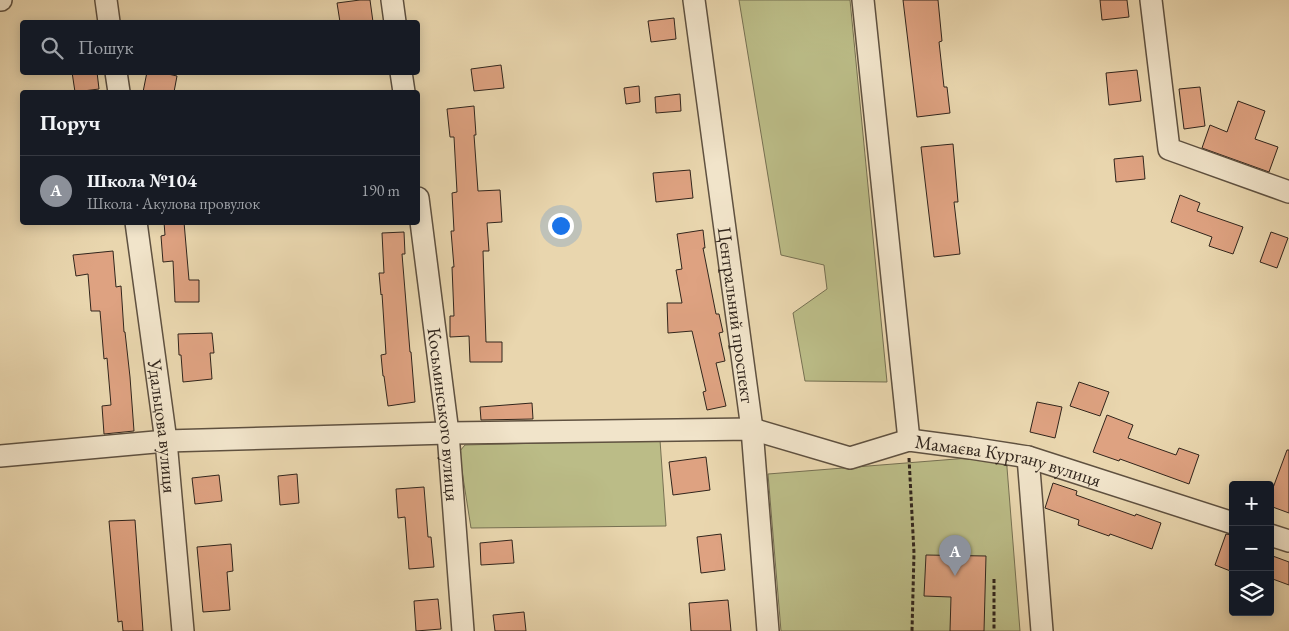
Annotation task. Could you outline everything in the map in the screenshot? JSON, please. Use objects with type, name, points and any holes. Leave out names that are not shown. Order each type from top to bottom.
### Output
[{"type":"street","points":[[106,0],[109,20]]},
{"type":"street","points":[[392,0],[395,20]]},
{"type":"street","name":"Центральний проспект","points":[[694,0],[752,430],[768,631]]},
{"type":"street","points":[[863,0],[909,440]]},
{"type":"street","points":[[1151,0],[1169,149],[1289,192]]},
{"type":"street","points":[[116,75],[119,90]]},
{"type":"street","points":[[401,75],[404,90]]},
{"type":"street","name":"Косьминського вулиця","points":[[420,214],[448,432],[463,631]]},
{"type":"street","name":"Удальцова вулиця","points":[[136,225],[166,441],[183,631]]},
{"type":"street","name":"Мамаєва Кургану вулиця","points":[[0,456],[166,441],[448,432],[752,430],[850,458],[909,440],[1028,457],[1229,522]]},
{"type":"street","points":[[1028,457],[1042,631]]},
{"type":"street","points":[[1274,536],[1289,541]]},
{"type":"path","points":[[909,440],[914,553],[912,631]]},
{"type":"path","points":[[994,580],[994,631]]},
{"type":"green space","points":[[739,0],[850,0],[887,382],[805,381],[793,313],[827,289],[824,265],[781,255]]},
{"type":"green space","points":[[660,440],[666,526],[471,528],[459,452],[465,445]]},
{"type":"green space","points":[[1006,455],[1020,631],[781,631],[768,474]]},
{"type":"building","points":[[370,0],[373,20],[340,20],[337,3]]},
{"type":"building","points":[[903,0],[938,0],[942,41],[939,42],[944,87],[947,87],[950,113],[917,117]]},
{"type":"building","points":[[1100,0],[1127,0],[1129,17],[1102,20]]},
{"type":"building","points":[[674,18],[676,39],[651,42],[648,21]]},
{"type":"building","points":[[501,65],[504,88],[474,91],[471,69]]},
{"type":"building","points":[[1137,70],[1141,101],[1109,105],[1106,73]]},
{"type":"building","points":[[72,75],[97,75],[99,89],[75,90]]},
{"type":"building","points":[[146,75],[177,76],[174,90],[143,90]]},
{"type":"building","points":[[639,86],[640,102],[626,104],[624,88]]},
{"type":"building","points":[[1200,87],[1205,126],[1184,129],[1179,89]]},
{"type":"building","points":[[680,94],[681,111],[656,113],[655,97]]},
{"type":"building","points":[[1238,101],[1265,111],[1255,139],[1278,147],[1269,172],[1202,148],[1210,125],[1227,132]]},
{"type":"building","points":[[474,106],[478,191],[500,190],[502,222],[487,223],[489,251],[483,251],[486,342],[502,342],[502,362],[470,362],[469,336],[450,337],[450,316],[454,316],[452,267],[454,267],[451,231],[454,231],[452,193],[457,192],[454,137],[450,137],[447,109]]},
{"type":"building","points":[[953,144],[958,202],[954,202],[960,254],[934,257],[921,147]]},
{"type":"building","points":[[1143,156],[1145,179],[1116,182],[1114,159]]},
{"type":"building","points":[[690,170],[693,198],[656,202],[653,173]]},
{"type":"building","points":[[1180,195],[1200,203],[1197,211],[1243,227],[1233,254],[1209,246],[1212,237],[1171,222]]},
{"type":"building","points":[[164,225],[184,225],[189,280],[199,280],[199,302],[175,302],[173,261],[163,262],[161,236],[165,235]]},
{"type":"building","points":[[703,230],[705,248],[703,248],[716,314],[719,314],[723,332],[719,333],[725,361],[716,363],[726,406],[707,410],[703,392],[706,391],[692,331],[668,333],[667,303],[682,303],[676,270],[682,269],[677,234]]},
{"type":"building","points":[[404,232],[405,254],[402,254],[415,402],[388,406],[381,355],[386,354],[379,273],[384,273],[382,233]]},
{"type":"building","points":[[1271,232],[1288,238],[1277,268],[1260,262]]},
{"type":"building","points":[[113,251],[116,287],[121,286],[134,431],[104,434],[102,406],[111,405],[107,358],[104,359],[100,311],[91,311],[88,274],[76,276],[73,255]]},
{"type":"building","points":[[212,333],[214,353],[210,353],[212,379],[183,382],[178,334]]},
{"type":"building","points":[[1079,382],[1109,392],[1100,416],[1070,406]]},
{"type":"building","points":[[1037,402],[1062,407],[1055,438],[1030,432]]},
{"type":"building","points":[[532,403],[533,419],[481,420],[480,407]]},
{"type":"building","points":[[1107,415],[1133,425],[1128,438],[1176,455],[1179,448],[1199,455],[1189,484],[1120,459],[1119,461],[1093,452]]},
{"type":"building","points":[[1287,450],[1289,450],[1289,513],[1274,507],[1274,485]]},
{"type":"building","points":[[706,457],[710,490],[673,495],[669,462]]},
{"type":"building","points":[[297,474],[299,503],[280,505],[278,476]]},
{"type":"building","points":[[219,475],[222,501],[195,504],[192,478]]},
{"type":"building","points":[[1053,483],[1077,491],[1076,495],[1161,523],[1152,549],[1078,525],[1079,520],[1045,508]]},
{"type":"building","points":[[424,487],[428,537],[431,537],[434,567],[409,569],[405,517],[398,518],[396,489]]},
{"type":"building","points":[[135,520],[143,631],[123,631],[122,621],[118,622],[109,521]]},
{"type":"building","points":[[721,534],[725,570],[701,573],[697,537]]},
{"type":"building","points":[[1226,534],[1229,534],[1229,570],[1215,565]]},
{"type":"building","points":[[512,540],[514,563],[481,565],[480,543]]},
{"type":"building","points":[[231,544],[233,571],[227,572],[230,610],[203,612],[197,547]]},
{"type":"building","points":[[926,555],[986,556],[984,631],[950,631],[951,597],[924,596]]},
{"type":"building","points":[[1274,556],[1289,562],[1289,585],[1274,579]]},
{"type":"building","points":[[438,599],[441,629],[416,631],[414,601]]},
{"type":"building","points":[[728,600],[731,631],[691,631],[689,603]]},
{"type":"building","points":[[524,612],[526,631],[495,631],[493,615]]},
{"type":"place","name":"Школа №104","points":[[955,576]]}]
